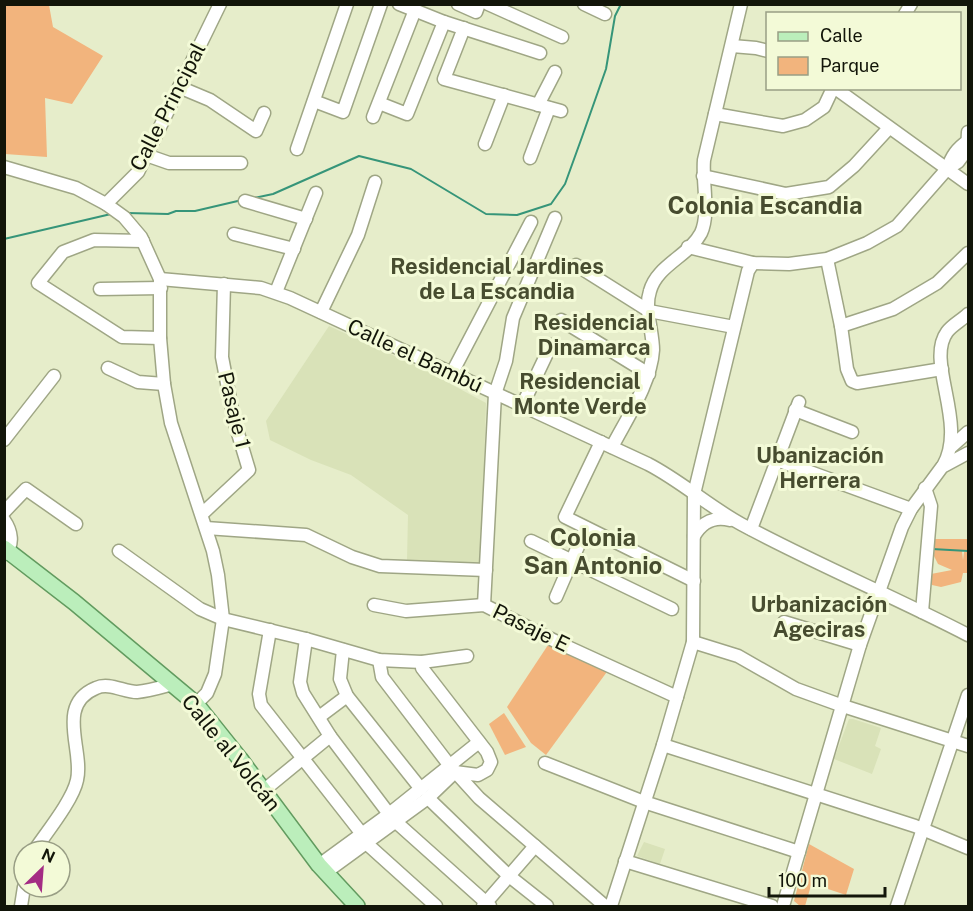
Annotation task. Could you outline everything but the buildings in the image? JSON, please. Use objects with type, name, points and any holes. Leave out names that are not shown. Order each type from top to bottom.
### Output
[{"type":"main road","name":"Calle al Volcán","points":[[6,551],[196,704],[322,869],[357,906]]},
{"type":"street","name":"Calle Principal","points":[[106,204],[138,172],[220,4]]},
{"type":"street","points":[[297,149],[347,4]]},
{"type":"street","points":[[314,101],[343,112],[381,4]]},
{"type":"street","points":[[458,4],[476,12],[479,4]]},
{"type":"street","points":[[488,4],[562,37]]},
{"type":"street","points":[[584,4],[605,14]]},
{"type":"street","points":[[694,581],[565,517],[649,374],[652,350],[650,291],[654,281],[699,236],[702,230],[705,207],[703,176],[741,4]]},
{"type":"street","points":[[373,117],[407,7],[444,22],[540,53]]},
{"type":"street","points":[[379,103],[407,114],[444,22]]},
{"type":"street","points":[[464,28],[444,78],[549,108]]},
{"type":"street","points":[[732,46],[766,50]]},
{"type":"street","points":[[530,158],[549,108],[555,72]]},
{"type":"street","points":[[179,87],[210,100],[256,131],[264,113]]},
{"type":"street","points":[[715,114],[783,126],[804,120],[824,107],[833,90]]},
{"type":"street","points":[[837,90],[969,184]]},
{"type":"street","points":[[485,144],[504,95]]},
{"type":"street","points":[[703,176],[786,194],[829,187],[854,166],[889,128]]},
{"type":"street","points":[[688,247],[753,263],[789,264],[826,259],[867,243],[897,226],[947,169],[958,162],[967,150],[968,138]]},
{"type":"street","points":[[146,155],[169,163],[242,163]]},
{"type":"street","points":[[4,167],[76,188],[106,204],[124,217],[143,241],[160,283],[160,338],[164,384],[171,423],[206,528],[218,575],[223,619],[215,674],[207,693],[196,704]]},
{"type":"street","points":[[321,312],[358,235],[375,182]]},
{"type":"street","points":[[276,292],[316,193]]},
{"type":"street","points":[[245,201],[306,219]]},
{"type":"street","points":[[484,605],[495,394],[506,361],[513,318],[555,218]]},
{"type":"street","points":[[452,373],[531,222]]},
{"type":"street","points":[[234,234],[294,249]]},
{"type":"street","points":[[143,241],[94,240],[63,252],[38,283],[122,337],[160,338]]},
{"type":"street","points":[[840,326],[893,309],[937,283],[969,253]]},
{"type":"street","points":[[826,259],[849,376],[857,383],[942,369]]},
{"type":"street","points":[[611,906],[678,697],[693,642],[694,494],[748,271],[753,263]]},
{"type":"street","points":[[576,265],[649,311],[734,327]]},
{"type":"street","name":"Calle el Bambú","points":[[100,289],[160,283],[224,284],[276,292],[668,474],[694,494],[745,526],[878,593],[969,635]]},
{"type":"street","name":"Pasaje 1","points":[[202,514],[249,470],[234,420],[222,357],[224,284]]},
{"type":"street","points":[[783,906],[818,794],[860,645],[893,550],[911,509],[942,467],[951,447],[952,422],[941,354],[944,338],[950,329],[969,314]]},
{"type":"street","points":[[561,320],[649,374]]},
{"type":"street","points":[[522,406],[551,345]]},
{"type":"street","points":[[108,368],[138,382],[164,384]]},
{"type":"street","points":[[4,440],[54,375]]},
{"type":"street","points":[[694,536],[698,530],[714,519],[720,518],[745,526],[777,460],[797,406],[852,432]]},
{"type":"street","points":[[951,447],[969,432]]},
{"type":"street","points":[[942,467],[969,453]]},
{"type":"street","points":[[777,460],[911,509]]},
{"type":"street","points":[[922,612],[931,506],[925,488]]},
{"type":"street","points":[[4,512],[26,489],[76,524]]},
{"type":"street","points":[[4,520],[12,535],[6,551]]},
{"type":"street","points":[[206,528],[306,535],[352,557],[380,566],[486,570]]},
{"type":"street","points":[[556,597],[586,528]]},
{"type":"street","points":[[531,541],[672,609]]},
{"type":"street","points":[[119,551],[200,609],[223,619],[379,660],[422,662],[467,656]]},
{"type":"street","name":"Pasaje E","points":[[374,605],[406,610],[484,605],[678,697]]},
{"type":"street","points":[[783,622],[860,645]]},
{"type":"street","points":[[270,630],[260,688],[261,705],[364,839],[436,906]]},
{"type":"street","points":[[306,639],[300,682],[303,693],[330,736],[392,818],[486,905],[535,846]]},
{"type":"street","points":[[693,642],[738,656],[796,689],[969,746]]},
{"type":"street","points":[[343,651],[340,679],[347,696],[424,793],[509,876],[547,906]]},
{"type":"street","points":[[379,660],[382,677],[452,769],[479,798],[605,906]]},
{"type":"street","points":[[422,662],[422,668],[487,752],[491,762],[487,770],[478,775],[452,769]]},
{"type":"street","points":[[42,839],[58,817],[77,780],[73,724],[74,715],[82,698],[97,687],[108,686],[136,692],[173,684]]},
{"type":"street","points":[[897,906],[969,695]]},
{"type":"street","points":[[319,717],[347,696]]},
{"type":"street","points":[[263,791],[330,736]]},
{"type":"street","points":[[322,869],[424,793],[478,742]]},
{"type":"street","points":[[663,745],[924,829],[969,848]]},
{"type":"street","points":[[545,763],[644,802],[799,852]]},
{"type":"street","points":[[625,861],[772,906]]},
{"type":"shaded area","points":[[329,326],[421,368],[486,403],[481,565],[407,560],[408,515],[351,475],[311,460],[270,440],[266,421]]},
{"type":"shaded area","points":[[849,719],[881,728],[875,746],[881,749],[872,774],[834,759]]},
{"type":"shaded area","points":[[644,842],[665,849],[660,864],[637,856]]},
{"type":"green space","points":[[4,5],[49,5],[53,27],[103,56],[72,104],[45,98],[47,157],[5,154]]},
{"type":"green space","points":[[935,539],[968,539],[968,550],[962,551],[963,560],[964,552],[968,552],[968,573],[963,573],[961,582],[941,587],[932,585],[931,574],[952,570],[938,564],[934,556]]},
{"type":"green space","points":[[552,639],[609,669],[546,755],[531,743],[507,707]]},
{"type":"green space","points":[[504,713],[526,747],[505,755],[489,724]]},
{"type":"green space","points":[[809,844],[854,869],[846,895],[812,882],[805,906],[800,906],[794,901]]},
{"type":"waterway","points":[[254,198],[273,194],[359,156],[411,169],[486,214],[517,215],[551,204],[565,184],[606,69],[615,16],[621,4]]},
{"type":"waterway","points":[[127,213],[168,214],[176,211],[195,211],[242,200]]},
{"type":"waterway","points":[[4,239],[111,214]]},
{"type":"waterway","points":[[932,549],[968,551]]},
{"type":"district","name":"Colonia Escandia","points":[[765,206]]},
{"type":"district","name":"Residencial Jardines de La Escandia","points":[[497,278]]},
{"type":"district","name":"Residencial Dinamarca","points":[[594,334]]},
{"type":"district","name":"Residencial Monte Verde","points":[[580,394]]},
{"type":"district","name":"Ubanización Herrera","points":[[820,468]]},
{"type":"district","name":"Colonia San Antonio","points":[[593,552]]},
{"type":"district","name":"Urbanización Ageciras","points":[[819,616]]}]
